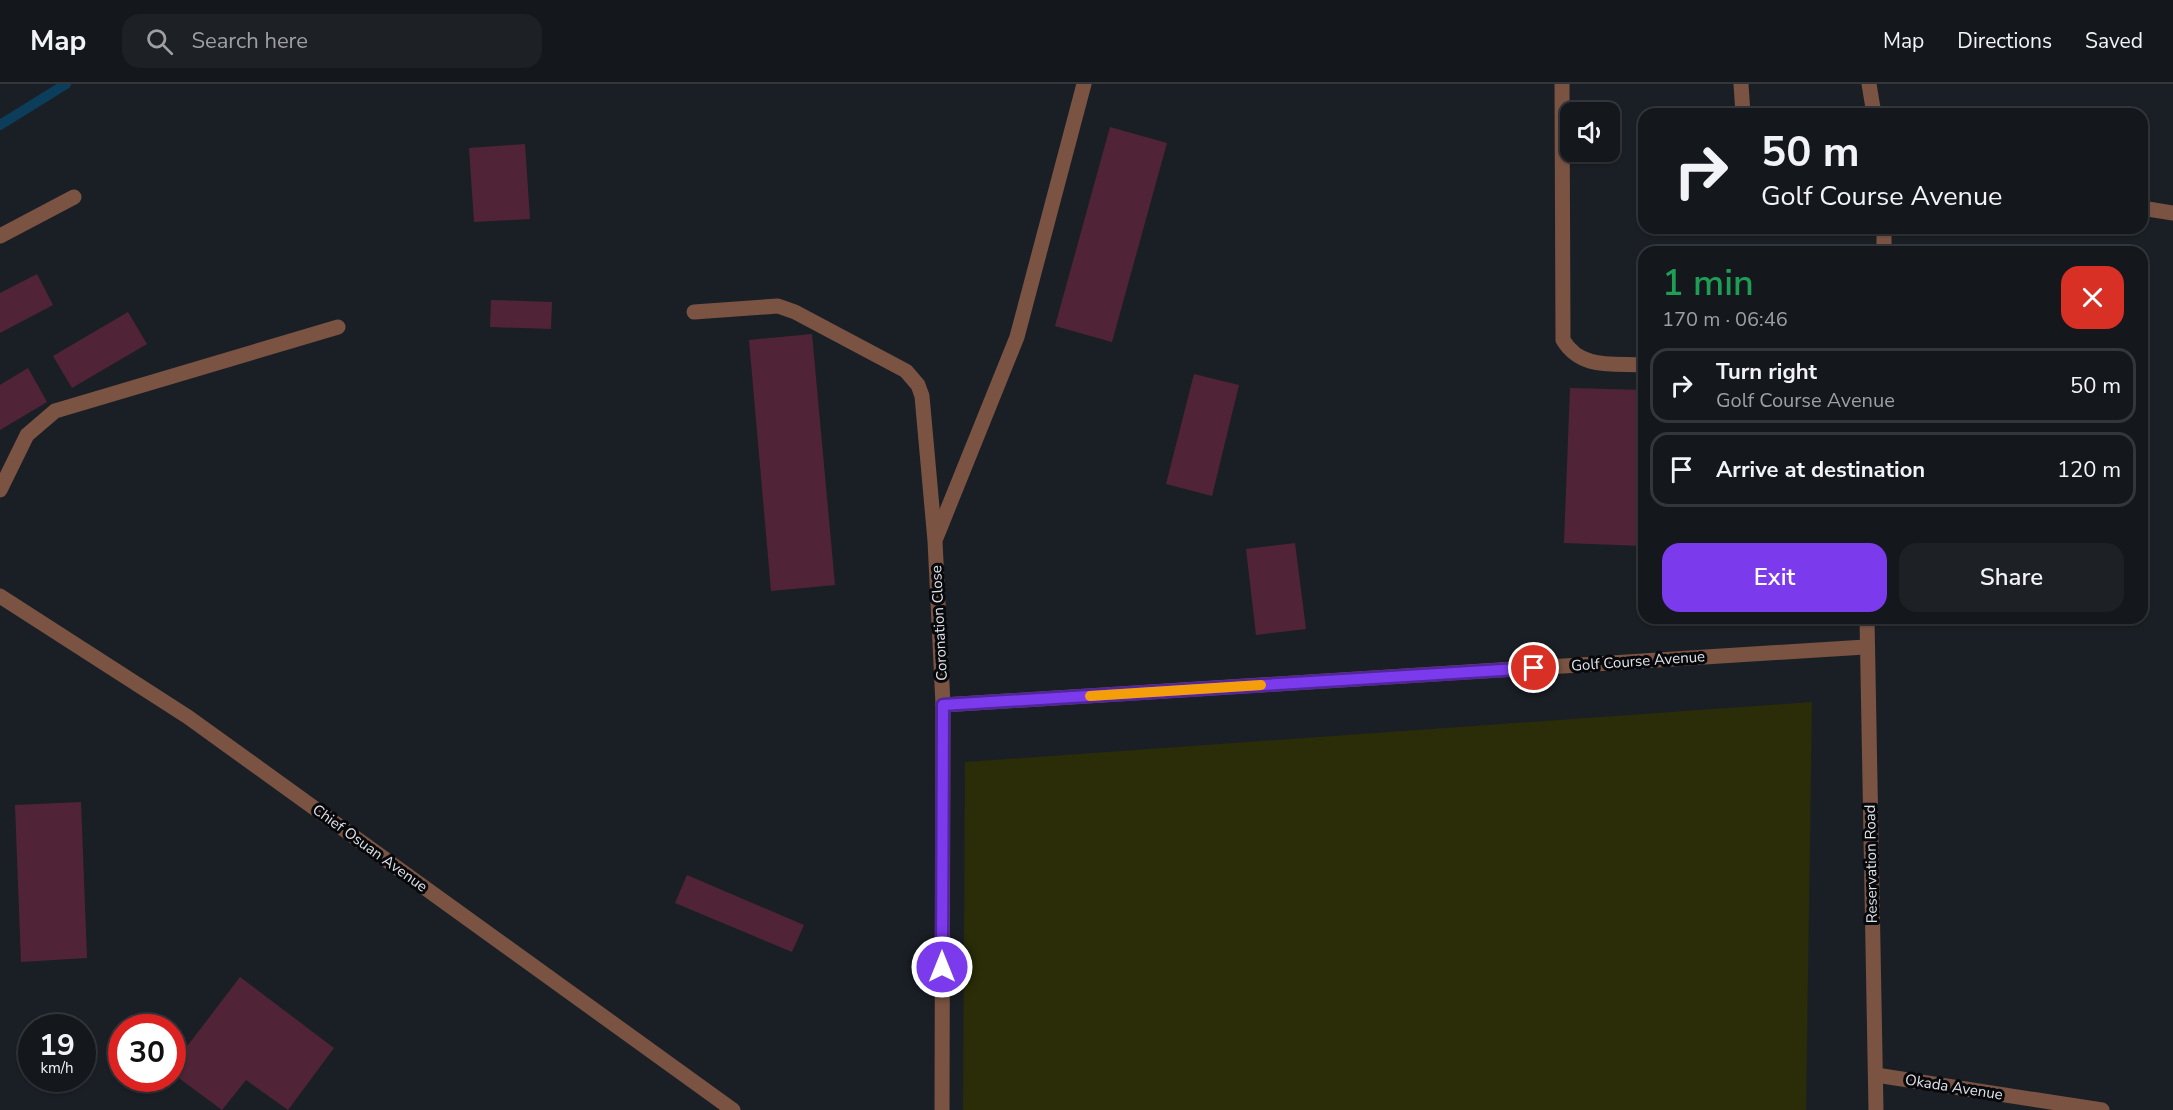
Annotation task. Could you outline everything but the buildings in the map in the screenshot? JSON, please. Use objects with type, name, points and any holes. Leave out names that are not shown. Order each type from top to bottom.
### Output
[{"type":"street","points":[[935,541],[1017,337],[1084,84]]},
{"type":"street","points":[[1562,84],[1563,340],[1571,354],[1585,362],[1638,365]]},
{"type":"street","points":[[1741,84],[1743,108]]},
{"type":"street","points":[[1869,84],[1873,108]]},
{"type":"street","points":[[0,236],[74,197]]},
{"type":"street","points":[[2148,209],[2173,213]]},
{"type":"street","name":"Coronation Close","points":[[694,312],[778,306],[906,371],[918,385],[922,396],[935,541],[943,705],[942,1110]]},
{"type":"street","points":[[0,490],[27,435],[55,411],[338,327]]},
{"type":"street","name":"Chief Osuan Avenue","points":[[0,596],[188,717],[733,1110]]},
{"type":"street","name":"Reservation Road","points":[[1867,624],[1865,647],[1876,1110]]},
{"type":"street","name":"Golf Course Avenue","points":[[943,705],[1865,647]]},
{"type":"street","name":"Okada Avenue","points":[[1876,1076],[2102,1110]]},
{"type":"green space","points":[[1812,702],[1806,1110],[963,1110],[965,762]]},
{"type":"waterway","points":[[0,125],[66,84]]},
{"type":"slow traffic","points":[[1090,696],[1261,685]]},
{"type":"route","points":[[942,967],[943,705],[1534,668]]}]
